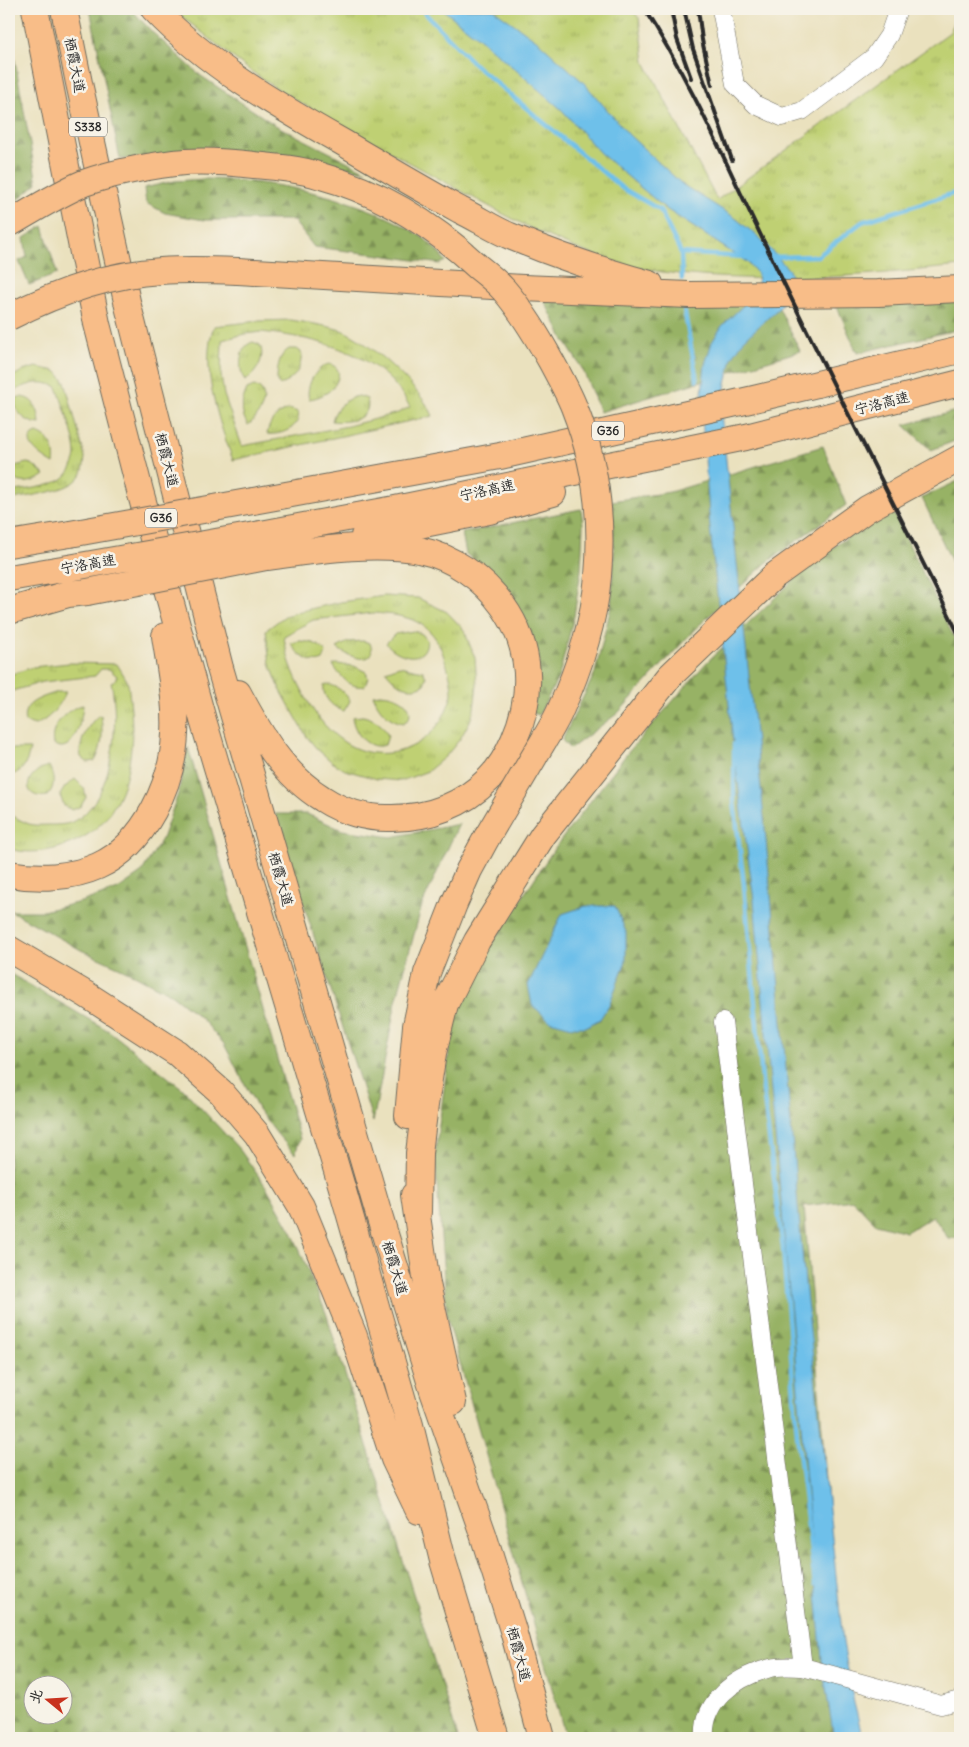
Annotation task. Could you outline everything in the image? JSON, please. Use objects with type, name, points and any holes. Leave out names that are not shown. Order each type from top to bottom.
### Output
[{"type":"highway","name":"栖霞大道","points":[[35,9],[97,324],[140,491],[203,720],[343,1191],[410,1425],[443,1561],[496,1738]]},
{"type":"highway","name":"栖霞大道","points":[[64,9],[78,83],[130,316],[220,668],[385,1236],[433,1391],[505,1605],[542,1738]]},
{"type":"highway","points":[[154,9],[168,24],[234,77],[321,131],[508,236],[582,263],[689,295]]},
{"type":"highway","points":[[9,224],[42,204],[84,184],[119,173],[176,163],[218,162],[282,168],[319,175],[372,194],[416,219],[472,260],[502,288],[524,315],[540,341],[574,407],[587,447],[596,494],[599,548],[598,575],[590,630],[558,715],[487,837],[458,895],[427,973],[416,1026],[411,1074],[407,1126],[410,1171],[418,1212],[427,1284],[482,1534]]},
{"type":"highway","points":[[9,610],[77,593],[264,545],[321,550],[368,547],[404,548],[436,555],[473,574],[486,585],[510,615],[519,633],[524,650],[528,682],[527,698],[521,725],[508,755],[490,778],[472,793],[450,807],[428,814],[407,818],[360,815],[341,809],[324,800],[288,771],[262,737],[235,689],[176,443],[115,245]]},
{"type":"highway","points":[[9,317],[38,302],[78,288],[115,278],[159,271],[238,271],[523,288],[689,295],[878,293],[960,289]]},
{"type":"highway","points":[[9,874],[55,877],[78,873],[100,866],[136,838],[150,817],[161,794],[172,756],[175,735],[174,701],[162,617],[118,466],[97,324]]},
{"type":"highway","name":"G36","points":[[9,544],[500,456],[960,350]]},
{"type":"highway","name":"宁洛高速","points":[[9,578],[80,566],[264,545],[395,509],[746,437],[960,383]]},
{"type":"highway","points":[[418,1212],[419,1153],[425,1105],[433,1053],[446,1004],[477,941],[543,835],[670,676],[774,576],[867,508],[960,458]]},
{"type":"highway","points":[[9,599],[77,593]]},
{"type":"highway","points":[[9,949],[87,995],[177,1052],[221,1092],[257,1134],[301,1206],[354,1336],[394,1459],[443,1561]]},
{"type":"street","points":[[721,9],[735,84],[756,105],[782,117],[802,112],[874,56],[889,35],[898,9]]},
{"type":"street","points":[[722,1022],[803,1666]]},
{"type":"street","points":[[705,1738],[704,1725],[713,1704],[735,1682],[769,1668],[803,1666],[941,1705],[960,1700]]},
{"type":"green space","points":[[90,9],[131,9],[152,32],[201,76],[275,125],[366,171],[265,153],[120,159]]},
{"type":"green space","points":[[175,9],[631,9],[639,18],[645,62],[717,200],[950,32],[960,9],[960,266],[849,276],[737,278],[663,272],[603,258],[545,235],[517,221],[296,100],[242,64],[181,16]]},
{"type":"green space","points":[[9,28],[37,183],[9,207]]},
{"type":"green space","points":[[231,180],[288,187],[346,201],[399,223],[425,239],[446,261],[440,264],[314,247],[293,220],[204,220],[165,213],[146,203],[144,188],[175,181]]},
{"type":"green space","points":[[43,226],[57,274],[29,285],[19,261],[27,257],[24,238]]},
{"type":"green space","points":[[960,296],[960,329],[857,353],[836,304]]},
{"type":"green space","points":[[544,300],[778,306],[800,351],[600,412],[583,370],[564,340]]},
{"type":"green space","points":[[291,320],[335,328],[352,335],[379,355],[406,380],[427,405],[433,416],[233,460],[222,429],[213,394],[210,376],[210,341],[214,326]],"holes":[[[261,332],[325,344],[346,351],[365,361],[383,373],[398,388],[410,407],[398,413],[348,426],[242,446],[224,395],[221,375],[222,340]]]},
{"type":"green space","points":[[253,342],[260,345],[262,350],[261,360],[253,374],[245,381],[240,365],[242,353],[248,344]]},
{"type":"green space","points":[[289,349],[297,349],[301,352],[301,363],[293,377],[279,385],[277,372],[279,363],[282,355]]},
{"type":"green space","points":[[329,364],[337,369],[338,376],[335,385],[319,397],[309,399],[310,383],[320,369]]},
{"type":"green space","points":[[36,367],[56,371],[65,382],[85,457],[83,469],[78,479],[65,487],[9,500],[9,492],[42,487],[61,480],[69,472],[76,457],[71,429],[57,387],[38,383],[26,385],[9,394],[9,378]]},
{"type":"green space","points":[[254,386],[260,389],[264,399],[260,411],[248,425],[243,412],[243,403],[247,389]]},
{"type":"green space","points":[[359,396],[367,399],[368,406],[363,416],[345,421],[332,421],[341,404]]},
{"type":"green space","points":[[19,397],[29,399],[32,402],[39,414],[40,424],[24,418],[19,412],[15,405],[16,399]]},
{"type":"green space","points":[[289,409],[298,412],[297,422],[293,427],[277,434],[267,434],[274,418]]},
{"type":"green space","points":[[960,410],[960,439],[931,450],[904,425]]},
{"type":"green space","points":[[37,433],[49,441],[53,449],[54,464],[39,454],[31,445],[32,436]]},
{"type":"green space","points":[[823,446],[846,505],[766,563],[695,629],[618,713],[570,749],[562,740],[595,673],[611,607],[614,553],[612,501],[670,492]]},
{"type":"green space","points":[[27,463],[32,464],[45,475],[31,482],[21,482],[9,473],[11,467]]},
{"type":"green space","points":[[960,480],[960,579],[922,498]]},
{"type":"green space","points":[[891,507],[960,650],[960,1190],[957,1191],[960,1238],[948,1238],[933,1216],[906,1232],[876,1224],[853,1200],[804,1206],[847,1738],[566,1738],[447,1317],[435,1155],[453,1023],[485,954],[554,849],[625,756],[707,662],[815,560]]},
{"type":"green space","points":[[581,509],[583,524],[581,570],[574,616],[559,676],[539,715],[531,712],[538,685],[539,659],[532,635],[480,565],[466,554],[462,533]]},
{"type":"green space","points":[[384,596],[418,598],[447,612],[464,630],[475,658],[477,685],[474,709],[460,739],[446,756],[428,771],[401,781],[377,779],[345,770],[317,749],[307,737],[280,689],[270,664],[266,630],[285,616],[341,602]],"holes":[[[373,613],[408,618],[417,622],[433,635],[447,666],[451,679],[452,694],[440,722],[430,734],[404,750],[374,753],[358,749],[344,742],[320,719],[310,705],[296,677],[288,657],[284,636],[313,620]]]},
{"type":"green space","points":[[414,631],[422,634],[427,640],[422,653],[416,656],[397,652],[386,643],[395,634]]},
{"type":"green space","points":[[300,641],[321,647],[326,653],[323,660],[313,661],[300,655],[291,643]]},
{"type":"green space","points":[[363,641],[370,643],[372,651],[370,656],[366,658],[354,657],[337,648],[348,642]]},
{"type":"green space","points":[[69,663],[117,664],[127,681],[132,730],[126,777],[121,792],[106,818],[89,834],[54,849],[31,852],[14,850],[9,848],[9,814],[34,825],[57,825],[72,822],[86,812],[97,798],[111,760],[115,718],[111,682],[117,676],[109,669],[101,669],[95,676],[43,682],[9,692],[9,675],[33,667]]},
{"type":"green space","points":[[333,665],[354,666],[366,672],[368,678],[365,686],[355,686],[346,681]]},
{"type":"green space","points":[[399,666],[423,671],[426,677],[424,685],[408,688],[394,680],[386,671]]},
{"type":"green space","points":[[328,684],[341,690],[350,701],[344,711],[332,705],[327,698],[324,686]]},
{"type":"green space","points":[[58,692],[66,692],[50,716],[35,725],[25,722],[24,715],[26,710],[34,701]]},
{"type":"green space","points":[[373,695],[392,696],[406,703],[410,713],[409,719],[403,723],[398,722],[384,713]]},
{"type":"green space","points":[[83,705],[81,719],[71,742],[66,746],[60,747],[53,744],[54,731],[61,719],[71,710]]},
{"type":"green space","points":[[99,715],[101,716],[102,727],[100,750],[95,761],[87,762],[81,757],[82,740]]},
{"type":"green space","points":[[363,716],[375,720],[384,728],[388,736],[385,745],[373,745],[362,739],[355,729],[352,717]]},
{"type":"green space","points":[[188,747],[300,1139],[295,1154],[258,1109],[224,1044],[201,1018],[172,995],[127,971],[81,950],[11,911],[43,911],[81,902],[118,889],[141,873],[162,839],[178,794]]},
{"type":"green space","points":[[9,749],[30,749],[23,767],[14,774],[9,773]]},
{"type":"green space","points":[[49,766],[53,781],[50,793],[47,796],[33,794],[29,790],[28,785],[30,779],[40,769]]},
{"type":"green space","points":[[75,779],[84,788],[86,797],[81,806],[72,810],[64,806],[60,795],[65,787]]},
{"type":"green space","points":[[275,814],[307,814],[342,830],[392,837],[459,824],[422,905],[396,1001],[373,1122]]},
{"type":"green space","points":[[9,973],[109,1031],[183,1089],[240,1150],[267,1188],[292,1232],[326,1313],[458,1738],[11,1738],[9,1735]]},
{"type":"water","points":[[442,9],[493,9],[539,42],[584,83],[629,135],[683,185],[734,217],[761,239],[789,270],[793,283],[780,307],[744,340],[732,358],[721,413],[764,817],[803,1263],[843,1642],[854,1703],[863,1738],[834,1738],[823,1671],[754,900],[735,761],[710,528],[701,403],[705,364],[712,342],[722,326],[759,290],[757,273],[748,263],[666,209],[600,153],[562,110],[479,38]]},
{"type":"water","points":[[586,906],[615,906],[626,932],[626,961],[609,1005],[600,1019],[586,1027],[572,1027],[550,1021],[532,1005],[528,985],[562,914]]},
{"type":"waterway","points":[[421,9],[476,66],[622,188],[660,210],[681,253],[682,279]]},
{"type":"waterway","points":[[773,257],[818,256],[862,222],[955,193],[960,194]]},
{"type":"waterway","points":[[681,253],[745,257]]},
{"type":"waterway","points":[[683,303],[697,380]]},
{"type":"waterway","points":[[734,744],[734,801],[744,885],[763,1090],[783,1249],[797,1434],[815,1584]]},
{"type":"railway","points":[[644,9],[678,66],[708,124],[813,343],[960,637]]},
{"type":"railway","points":[[671,9],[677,39],[691,78]]},
{"type":"railway","points":[[684,9],[693,49],[732,160]]},
{"type":"railway","points":[[698,9],[702,40],[712,85]]}]
